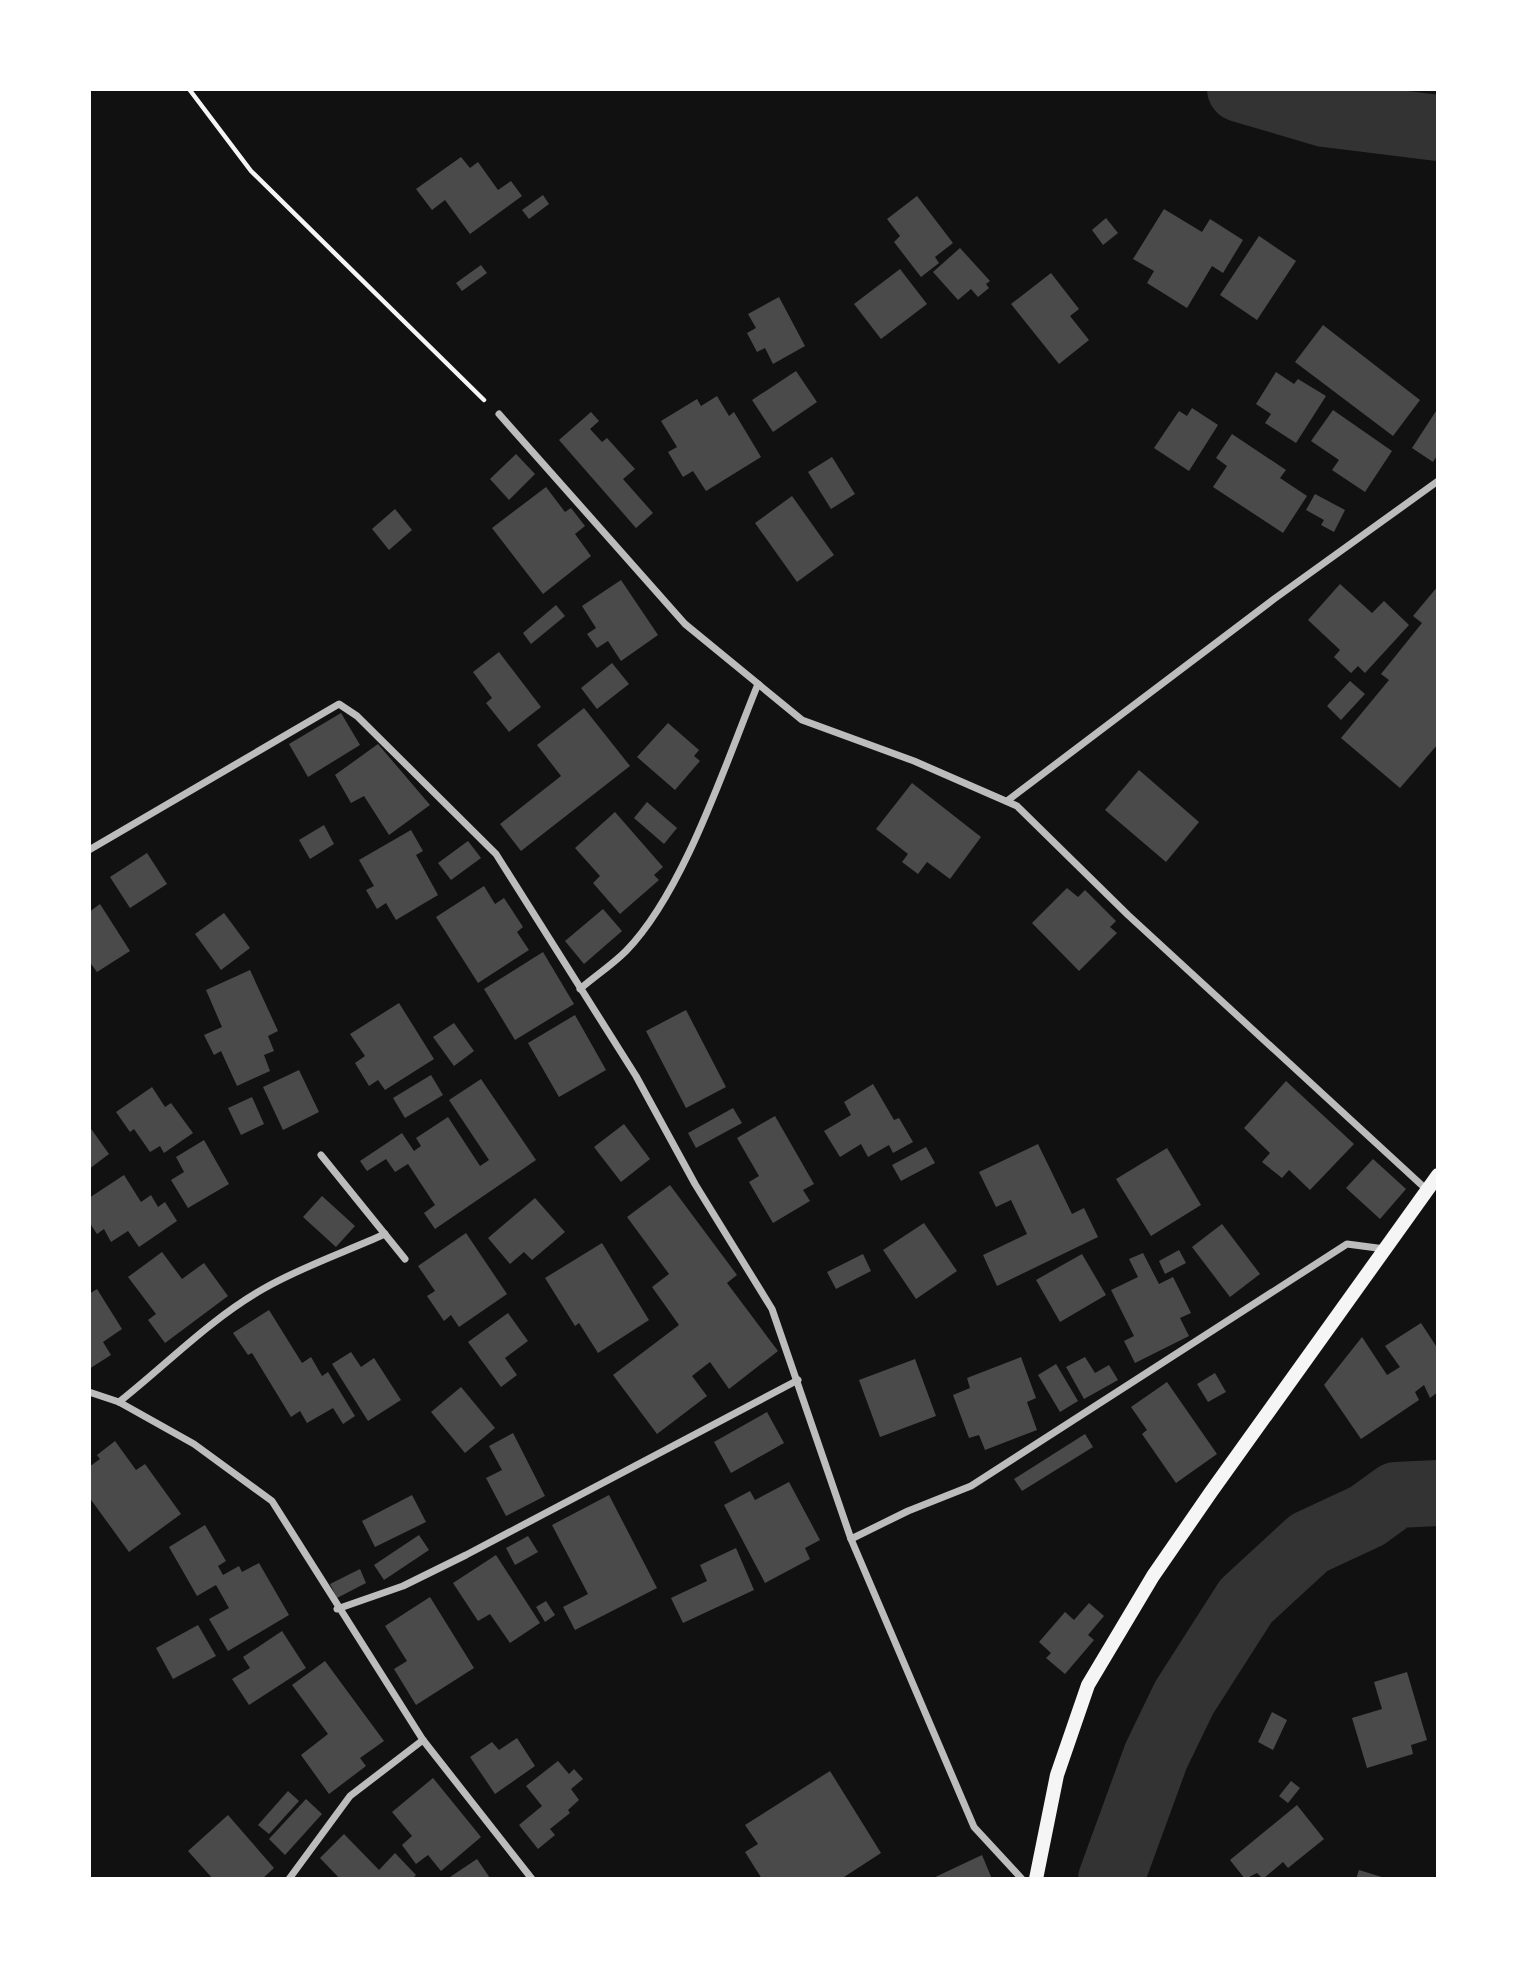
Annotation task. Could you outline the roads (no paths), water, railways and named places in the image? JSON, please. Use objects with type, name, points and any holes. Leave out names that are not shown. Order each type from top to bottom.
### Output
[{"type":"main road","points":[[1036,1879],[1056,1775],[1088,1685],[1153,1576],[1438,1175]]},
{"type":"street","points":[[499,414],[685,624],[802,720],[914,761],[1017,806],[1128,915],[1427,1190]]},
{"type":"street","points":[[1007,801],[1274,599],[1438,481]]},
{"type":"street","points":[[580,989],[626,951],[661,903],[703,818],[758,684]]},
{"type":"street","points":[[89,850],[339,704],[357,716],[496,854],[772,1309],[851,1539],[974,1827],[1021,1879]]},
{"type":"street","points":[[320,1154],[405,1259]]},
{"type":"street","points":[[119,1402],[162,1369],[195,1335],[263,1289],[386,1234]]},
{"type":"street","points":[[851,1539],[908,1511],[971,1486],[1347,1244],[1386,1249]]},
{"type":"street","points":[[337,1609],[403,1586],[798,1380]]},
{"type":"street","points":[[89,1392],[119,1402],[194,1444],[271,1501],[337,1609],[423,1740],[532,1879]]},
{"type":"street","points":[[289,1879],[350,1796],[423,1740]]},
{"type":"waterway","points":[[1240,89],[1325,114],[1438,128]]},
{"type":"waterway","points":[[1111,1879],[1156,1756],[1184,1698],[1246,1601],[1309,1543],[1367,1516],[1396,1495],[1438,1493]]}]
